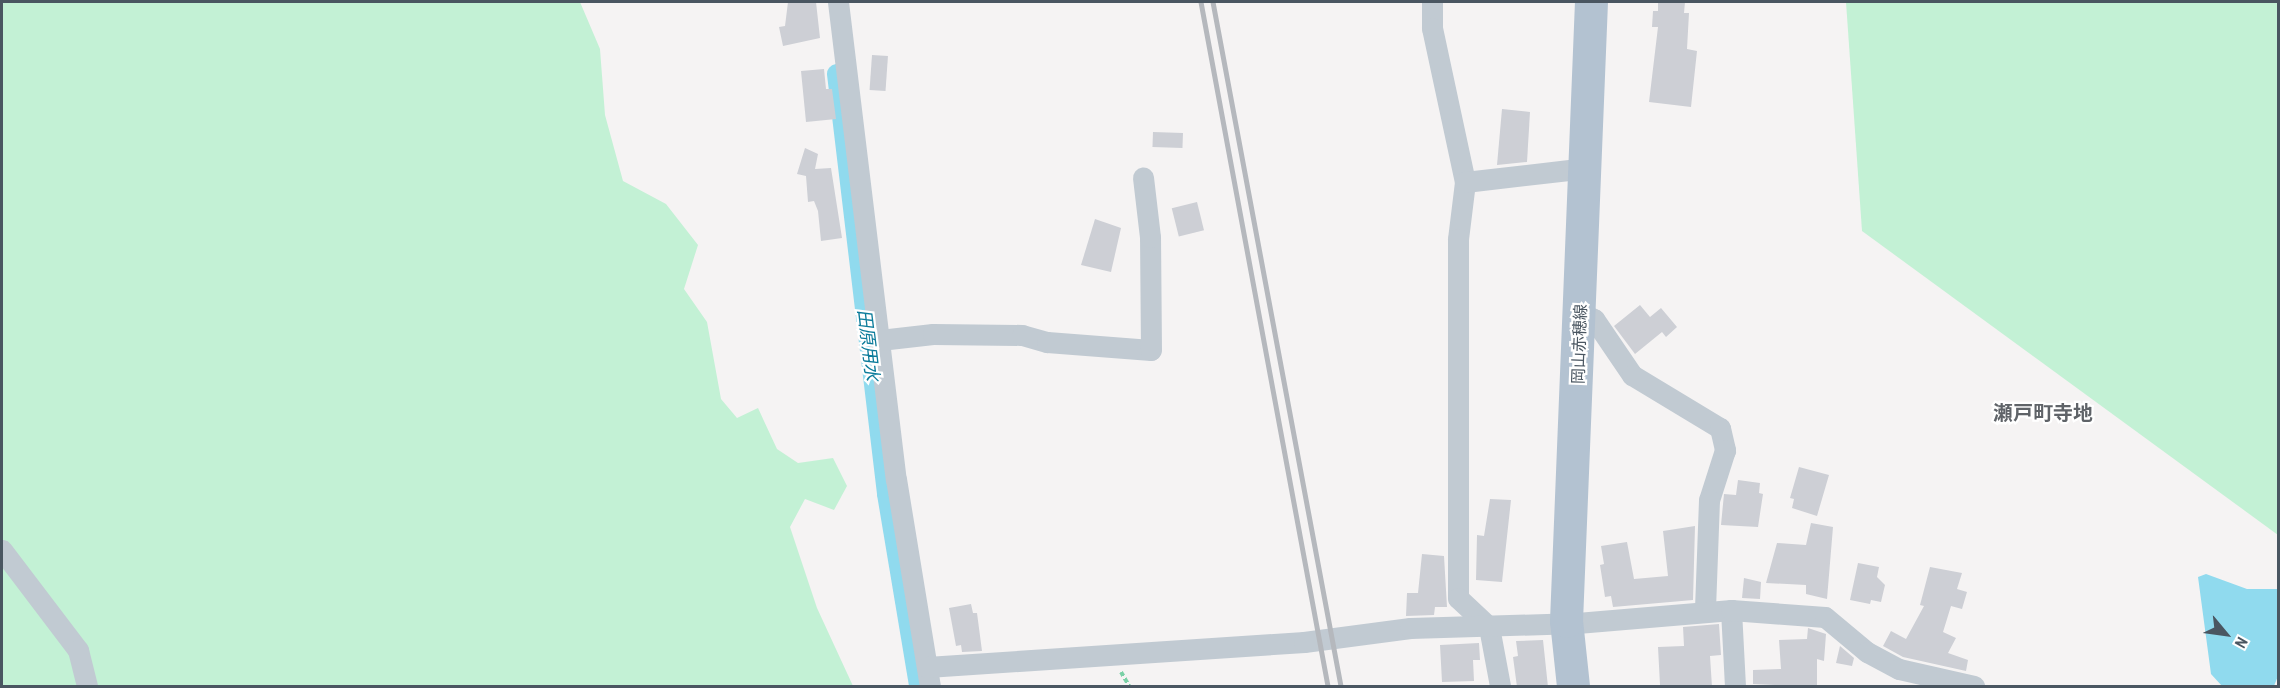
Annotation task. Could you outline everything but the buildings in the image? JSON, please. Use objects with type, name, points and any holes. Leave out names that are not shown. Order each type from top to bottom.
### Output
[{"type":"main road","name":"岡山赤穂線","points":[[1573,687],[1566,621],[1591,2]]},
{"type":"street","points":[[838,2],[896,479],[929,677],[1304,642],[1410,628],[1490,627],[1705,610],[1731,610],[1825,617],[1867,652],[1899,669],[1974,687]]},
{"type":"street","points":[[1432,2],[1432,28],[1465,182],[1458,239],[1458,598],[1490,627],[1500,687]]},
{"type":"street","points":[[1465,182],[1586,168]]},
{"type":"street","points":[[880,340],[933,334],[1022,335],[1047,342],[1151,351],[1150,237],[1143,177]]},
{"type":"street","points":[[1580,312],[1594,319],[1632,375],[1720,428],[1725,450],[1709,500],[1705,610]]},
{"type":"street","points":[[2,550],[78,650],[87,687]]},
{"type":"street","points":[[1731,610],[1735,687]]},
{"type":"green space","points":[[2,2],[580,2],[600,49],[605,115],[623,181],[666,204],[698,245],[684,289],[707,322],[721,399],[737,418],[758,408],[777,449],[798,463],[833,458],[847,486],[834,510],[805,499],[790,527],[817,608],[853,686],[2,686]]},
{"type":"green space","points":[[1846,2],[2278,2],[2278,535],[1862,231]]},
{"type":"water","points":[[2206,574],[2247,589],[2278,589],[2278,676],[2274,686],[2222,686],[2211,674],[2198,577]]},
{"type":"waterway","name":"田原用水","points":[[837,74],[887,494],[919,686]]},
{"type":"railway","points":[[1201,2],[1328,686]]},
{"type":"railway","points":[[1213,2],[1341,686]]},
{"type":"district","name":"瀬戸町寺地","points":[[2043,412]]}]
